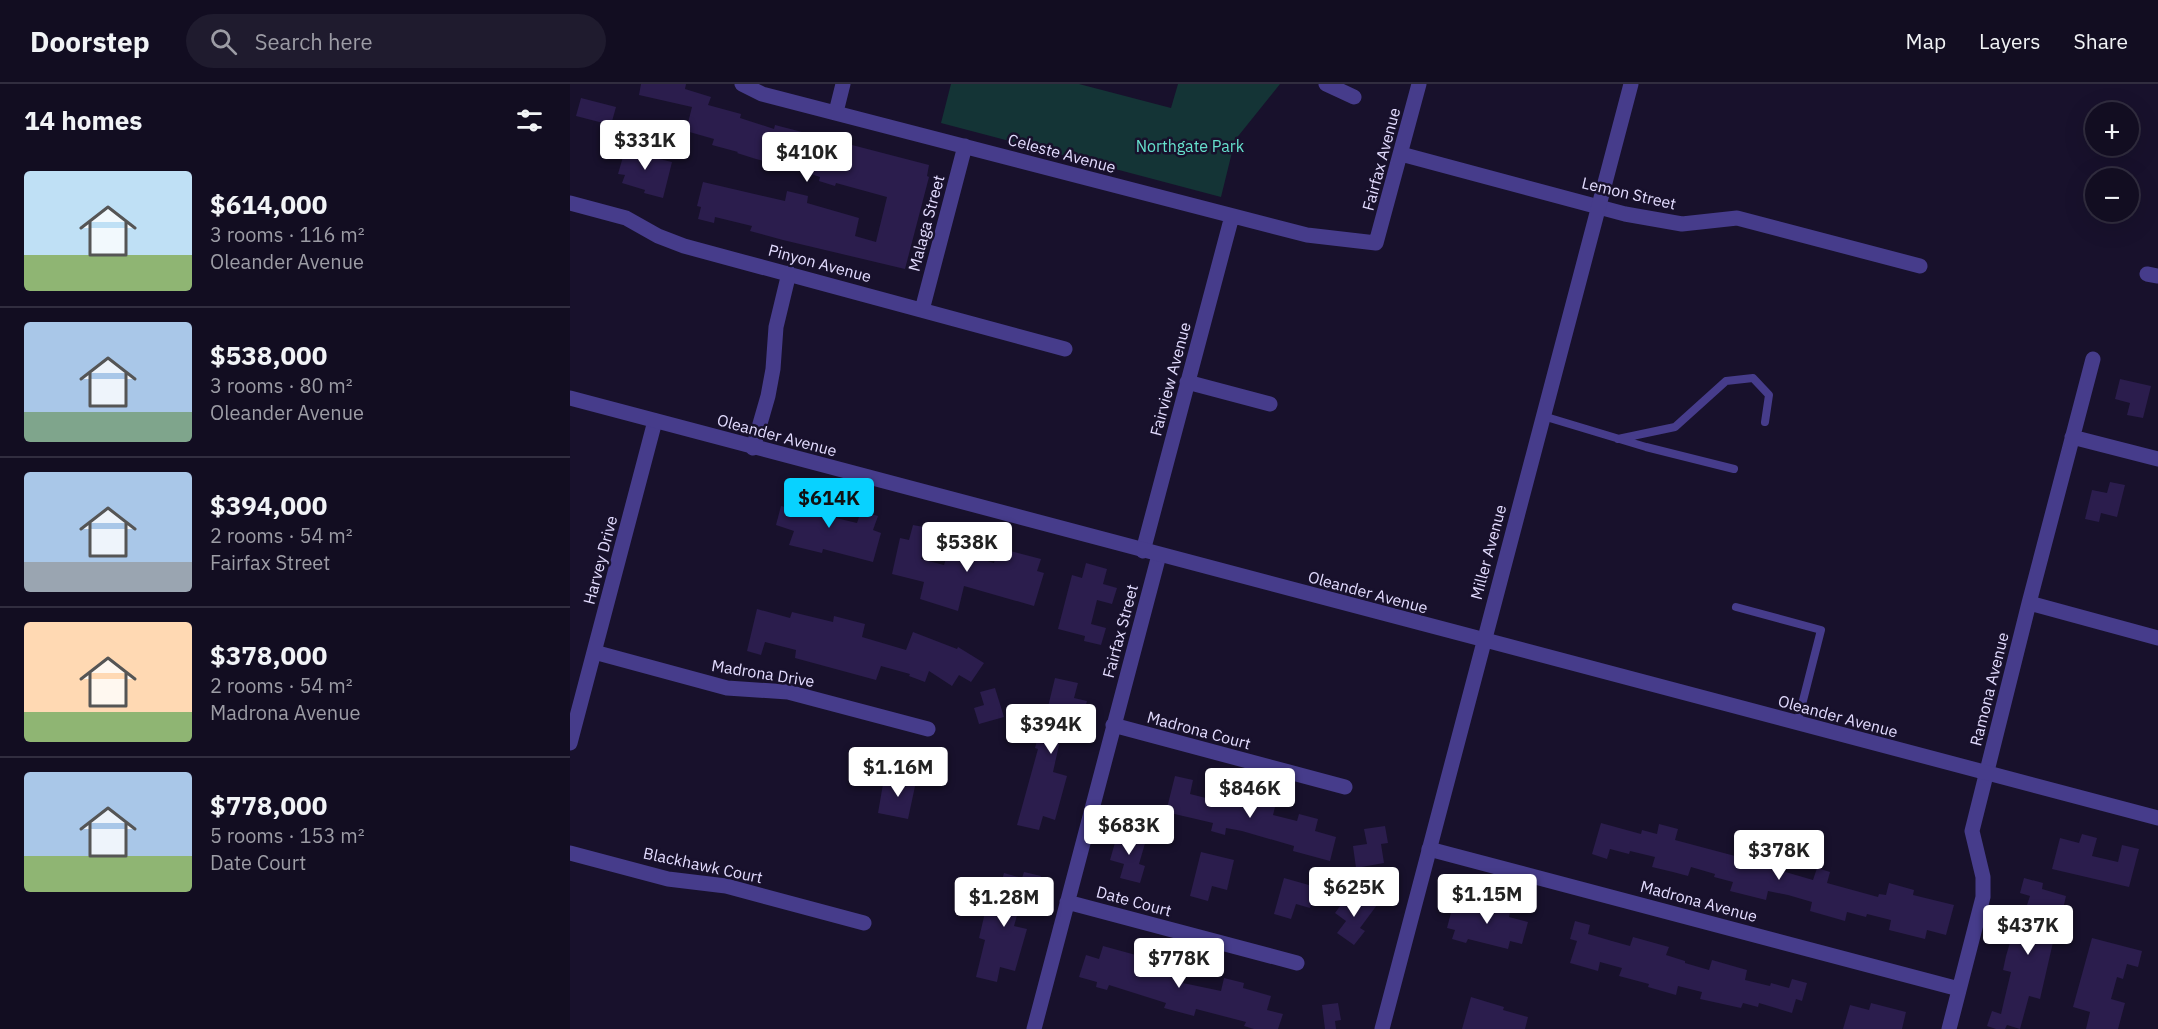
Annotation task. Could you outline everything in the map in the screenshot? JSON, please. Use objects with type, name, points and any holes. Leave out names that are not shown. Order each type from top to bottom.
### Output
[{"type":"street","name":"Celeste Avenue","points":[[742,84],[762,94],[1306,235],[1376,243]]},
{"type":"street","points":[[836,112],[843,84]]},
{"type":"street","points":[[1326,84],[1354,97]]},
{"type":"street","name":"Fairfax Avenue","points":[[1376,243],[1419,84]]},
{"type":"street","name":"Miller Avenue","points":[[1382,1029],[1631,84]]},
{"type":"street","name":"Malaga Street","points":[[922,310],[965,146]]},
{"type":"street","name":"Lemon Street","points":[[1401,153],[1624,213],[1682,224],[1737,218],[1920,266]]},
{"type":"street","name":"Pinyon Avenue","points":[[570,202],[626,218],[658,236],[684,246],[1065,350]]},
{"type":"street","name":"Fairview Avenue","points":[[1143,551],[1232,216]]},
{"type":"street","points":[[753,448],[768,396],[773,369],[776,327],[789,273]]},
{"type":"street","name":"Ramona Avenue","points":[[1949,1029],[1983,897],[1983,877],[1972,831],[2093,358]]},
{"type":"street","points":[[1187,382],[1270,404]]},
{"type":"street","name":"Oleander Avenue","points":[[570,398],[2158,818]]},
{"type":"street","name":"Harvey Drive","points":[[570,743],[656,421]]},
{"type":"street","points":[[2072,437],[2158,459]]},
{"type":"street","name":"Fairfax Street","points":[[1034,1029],[1159,555]]},
{"type":"street","points":[[2029,603],[2158,638]]},
{"type":"street","name":"Madrona Drive","points":[[594,652],[727,688],[788,692],[927,729]]},
{"type":"street","name":"Madrona Court","points":[[1113,725],[1345,787]]},
{"type":"street","name":"Madrona Avenue","points":[[1429,849],[1959,988]]},
{"type":"street","name":"Blackhawk Court","points":[[570,853],[668,879],[726,886],[864,923]]},
{"type":"street","name":"Date Court","points":[[1067,902],[1297,963]]},
{"type":"lane","points":[[1618,439],[1675,427],[1726,381],[1740,378],[1753,378],[1769,394],[1765,422]]},
{"type":"lane","points":[[1543,416],[1618,439],[1734,469]]},
{"type":"lane","points":[[1736,607],[1821,630],[1797,724]]},
{"type":"green space","name":"Northgate Park","points":[[951,84],[1079,84],[1171,108],[1178,84],[1280,84],[1235,140],[1221,197],[941,123]]},
{"type":"building","points":[[641,84],[686,84],[685,89],[711,97],[708,105],[741,114],[740,118],[774,129],[775,125],[929,165],[927,176],[929,177],[905,269],[750,231],[752,226],[715,217],[714,223],[698,219],[701,207],[697,206],[703,182],[785,201],[787,191],[808,196],[807,203],[859,218],[855,236],[876,242],[887,197],[836,183],[835,186],[819,181],[820,177],[793,168],[712,145],[714,139],[686,131],[692,107],[639,95]]},
{"type":"building","points":[[581,98],[616,107],[611,125],[576,116]]},
{"type":"building","points":[[627,143],[648,149],[646,156],[672,162],[663,198],[644,193],[645,190],[622,183],[625,175],[618,174]]},
{"type":"building","points":[[2120,379],[2151,386],[2143,418],[2127,415],[2130,403],[2115,399]]},
{"type":"building","points":[[2110,482],[2125,485],[2117,517],[2101,513],[2099,522],[2085,519],[2092,490],[2107,493]]},
{"type":"building","points":[[798,493],[840,504],[836,518],[857,523],[861,511],[878,516],[873,530],[881,533],[873,562],[823,549],[822,553],[789,545],[794,531],[776,525],[781,506],[793,509]]},
{"type":"building","points":[[913,525],[929,528],[921,559],[944,565],[949,549],[994,563],[998,548],[1041,559],[1037,571],[1044,573],[1034,606],[964,586],[958,611],[920,599],[924,582],[892,574],[900,538],[909,540]]},
{"type":"building","points":[[1086,563],[1107,569],[1103,584],[1117,588],[1112,604],[1097,600],[1091,624],[1106,628],[1101,645],[1084,641],[1085,636],[1058,629],[1072,575],[1082,578]]},
{"type":"building","points":[[757,609],[790,618],[792,612],[833,622],[834,616],[865,624],[862,637],[906,650],[913,632],[957,649],[958,647],[984,663],[971,682],[959,675],[952,686],[929,671],[925,682],[909,676],[910,674],[881,666],[876,680],[795,658],[796,650],[765,642],[761,655],[747,651]]},
{"type":"building","points":[[1055,678],[1078,683],[1074,698],[1087,701],[1076,740],[1061,736],[1053,772],[1067,776],[1055,820],[1043,816],[1039,830],[1017,825],[1038,749],[1035,748]]},
{"type":"building","points":[[995,688],[1004,717],[979,724],[974,708],[984,705],[980,692]]},
{"type":"building","points":[[901,773],[917,777],[908,819],[878,813],[883,784],[898,788]]},
{"type":"building","points":[[1175,776],[1193,780],[1190,794],[1214,800],[1218,788],[1276,803],[1273,815],[1297,821],[1299,814],[1318,819],[1315,831],[1336,837],[1330,861],[1293,851],[1294,846],[1242,831],[1226,828],[1225,835],[1211,831],[1213,823],[1166,812]]},
{"type":"building","points":[[1601,823],[1641,834],[1642,830],[1657,834],[1659,824],[1678,829],[1675,840],[1735,856],[1737,848],[1755,852],[1754,854],[1785,862],[1782,871],[1813,880],[1817,868],[1830,872],[1827,883],[1878,897],[1879,894],[1886,895],[1889,883],[1914,890],[1913,895],[1954,905],[1946,935],[1927,930],[1925,939],[1889,930],[1891,920],[1867,914],[1866,917],[1847,912],[1845,921],[1810,911],[1812,902],[1788,895],[1768,891],[1766,900],[1730,891],[1733,882],[1714,877],[1715,874],[1691,867],[1688,876],[1652,867],[1655,857],[1630,851],[1629,854],[1610,849],[1607,859],[1592,854]]},
{"type":"building","points":[[1385,826],[1388,843],[1381,844],[1384,863],[1356,868],[1353,846],[1367,844],[1364,829]]},
{"type":"building","points":[[1118,832],[1146,840],[1139,864],[1145,866],[1140,883],[1120,878],[1124,864],[1110,860]]},
{"type":"building","points":[[2082,834],[2097,838],[2092,856],[2118,862],[2122,845],[2139,849],[2129,887],[2052,869],[2060,838],[2079,843]]},
{"type":"building","points":[[1201,852],[1234,860],[1227,890],[1212,886],[1208,901],[1190,896]]},
{"type":"building","points":[[1024,872],[1041,876],[1036,892],[1022,888],[1014,926],[1027,929],[1015,971],[1000,967],[997,982],[976,977],[985,940],[979,938],[987,904],[995,906],[1004,873],[1022,878]]},
{"type":"building","points":[[1284,878],[1316,887],[1310,908],[1296,904],[1291,919],[1274,914]]},
{"type":"building","points":[[2024,878],[2043,883],[2042,889],[2066,896],[2063,909],[2053,906],[2045,936],[2054,938],[2040,999],[2029,996],[2020,1029],[2007,1025],[2005,1029],[1996,1029],[1987,1026],[1992,1011],[2001,1014],[2011,972],[2003,970],[2006,956],[2012,936],[2021,938],[2027,915],[2024,914],[2030,896],[2020,893]]},
{"type":"building","points":[[1348,895],[1361,905],[1366,897],[1377,905],[1360,928],[1365,931],[1354,945],[1337,933],[1346,921],[1335,913]]},
{"type":"building","points":[[1475,900],[1511,908],[1509,917],[1528,922],[1522,944],[1510,941],[1508,949],[1468,939],[1466,943],[1452,939],[1455,930],[1447,928],[1453,905],[1472,911]]},
{"type":"building","points":[[1575,921],[1590,925],[1588,934],[1630,946],[1633,937],[1669,947],[1666,955],[1709,970],[1712,960],[1747,970],[1745,980],[1789,988],[1792,979],[1807,983],[1802,1001],[1796,999],[1792,1013],[1759,1003],[1758,1007],[1743,1003],[1741,1008],[1700,999],[1702,992],[1678,986],[1676,995],[1648,987],[1649,984],[1619,976],[1622,968],[1600,962],[1598,971],[1570,963],[1577,941],[1570,939]]},
{"type":"building","points":[[2092,938],[2142,951],[2138,967],[2127,964],[2123,979],[2117,977],[2111,999],[2125,1003],[2118,1029],[2086,1029],[2090,1012],[2073,1007]]},
{"type":"building","points":[[1103,946],[1187,969],[1183,983],[1221,991],[1224,978],[1244,983],[1243,988],[1271,996],[1267,1010],[1283,1014],[1278,1029],[1254,1029],[1244,1026],[1246,1022],[1196,1009],[1194,1016],[1164,1008],[1166,1003],[1109,985],[1107,990],[1096,987],[1097,982],[1079,977],[1086,955],[1099,959]]},
{"type":"building","points":[[1471,997],[1528,1017],[1525,1029],[1462,1029]]},
{"type":"building","points":[[1338,1003],[1341,1020],[1335,1021],[1336,1029],[1325,1029],[1322,1005]]},
{"type":"building","points":[[1871,1003],[1906,1012],[1902,1029],[1843,1029],[1850,1005],[1869,1010]]}]
